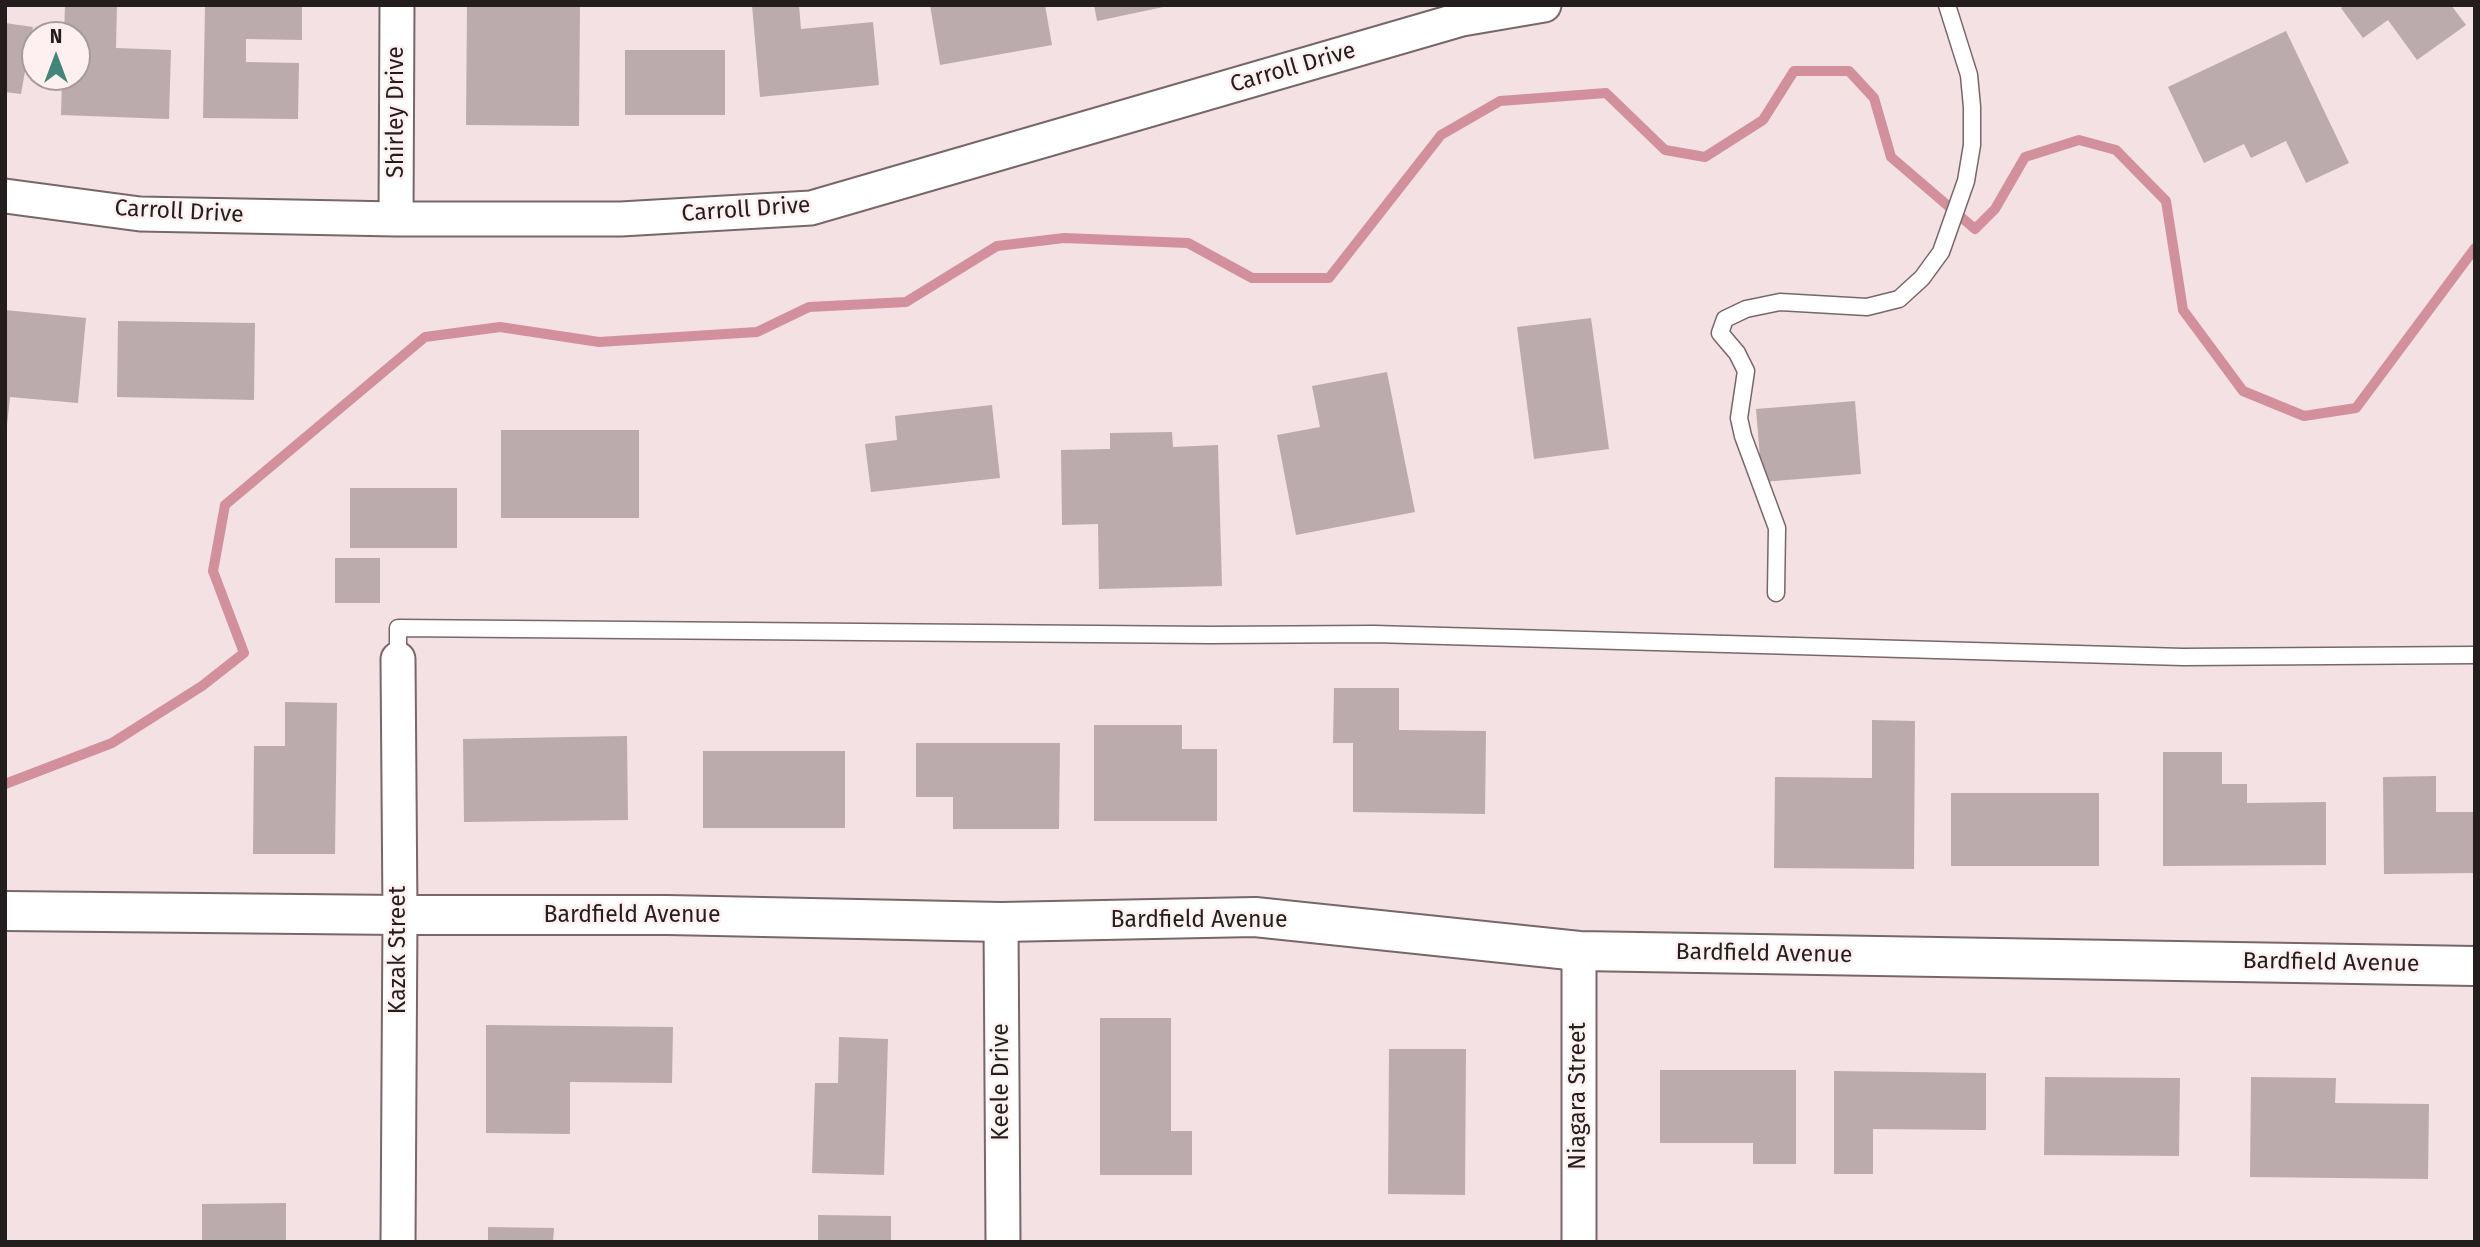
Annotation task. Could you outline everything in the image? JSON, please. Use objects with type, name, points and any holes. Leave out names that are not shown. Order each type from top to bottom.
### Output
[{"type":"street","name":"Shirley Drive","points":[[396,219],[397,5]]},
{"type":"street","name":"Carroll Drive","points":[[5,196],[140,214],[396,219],[621,219],[811,208],[1462,19],[1544,5]]},
{"type":"street","name":"Kazak Street","points":[[398,659],[398,1242]]},
{"type":"street","name":"Bardfield Avenue","points":[[5,911],[668,915],[1001,922],[1255,917],[1578,951],[2475,966]]},
{"type":"street","name":"Keele Drive","points":[[1001,922],[1003,1242]]},
{"type":"street","name":"Niagara Street","points":[[1578,951],[1578,1242]]},
{"type":"lane","points":[[1776,593],[1777,528],[1739,418],[1746,371],[1737,353],[1720,333],[1725,318],[1746,309],[1780,302],[1867,307],[1899,299],[1922,278],[1941,252],[1966,181],[1972,145],[1969,75],[1947,5]]},
{"type":"lane","points":[[398,659],[398,628],[1374,634],[2183,657],[2475,655]]},
{"type":"building","points":[[65,5],[117,5],[116,48],[171,50],[169,119],[61,115],[62,91],[91,91],[91,21],[64,21]]},
{"type":"building","points":[[205,5],[302,5],[302,40],[246,39],[246,62],[299,63],[298,119],[203,118]]},
{"type":"building","points":[[467,5],[580,5],[579,126],[466,125]]},
{"type":"building","points":[[752,5],[799,5],[801,29],[873,22],[879,85],[760,97]]},
{"type":"building","points":[[930,5],[1045,5],[1052,45],[940,65]]},
{"type":"building","points":[[1094,5],[1168,5],[1168,6],[1097,21]]},
{"type":"building","points":[[2344,5],[2451,5],[2466,25],[2417,60],[2388,20],[2363,38],[2341,8]]},
{"type":"building","points":[[5,23],[21,25],[22,91],[21,94],[5,92]]},
{"type":"building","points":[[2286,31],[2349,163],[2306,183],[2286,141],[2251,158],[2244,144],[2204,163],[2168,87]]},
{"type":"building","points":[[625,50],[725,50],[725,115],[625,115]]},
{"type":"building","points":[[5,310],[86,318],[78,403],[10,397],[5,425]]},
{"type":"building","points":[[1591,318],[1609,449],[1534,459],[1517,327]]},
{"type":"building","points":[[118,321],[255,323],[254,400],[117,397]]},
{"type":"building","points":[[1387,372],[1415,512],[1296,535],[1277,435],[1320,427],[1312,386]]},
{"type":"building","points":[[1855,401],[1861,474],[1762,482],[1756,409]]},
{"type":"building","points":[[992,405],[1000,478],[871,492],[865,444],[897,440],[895,416]]},
{"type":"building","points":[[501,430],[639,430],[639,518],[501,518]]},
{"type":"building","points":[[1172,432],[1173,447],[1218,445],[1222,586],[1099,589],[1098,524],[1062,525],[1061,450],[1110,449],[1110,433]]},
{"type":"building","points":[[350,488],[457,488],[457,548],[350,548]]},
{"type":"building","points":[[335,558],[380,558],[380,603],[335,603]]},
{"type":"building","points":[[1334,688],[1399,688],[1399,730],[1486,731],[1485,814],[1353,812],[1353,743],[1333,743]]},
{"type":"building","points":[[285,702],[337,703],[335,854],[253,854],[254,746],[285,746]]},
{"type":"building","points":[[1872,720],[1915,721],[1914,869],[1774,868],[1775,777],[1872,778]]},
{"type":"building","points":[[1094,725],[1182,725],[1182,749],[1217,749],[1217,821],[1094,821]]},
{"type":"building","points":[[627,736],[628,820],[464,822],[463,739]]},
{"type":"building","points":[[916,743],[1060,743],[1059,829],[953,829],[953,797],[916,797]]},
{"type":"building","points":[[703,751],[845,751],[845,828],[703,828]]},
{"type":"building","points":[[2163,752],[2222,752],[2222,784],[2247,784],[2247,803],[2326,802],[2326,865],[2163,866]]},
{"type":"building","points":[[2436,776],[2436,812],[2475,812],[2475,873],[2384,874],[2383,777]]},
{"type":"building","points":[[1951,793],[2099,793],[2099,866],[1951,866]]},
{"type":"building","points":[[1100,1018],[1171,1018],[1171,1131],[1192,1131],[1192,1175],[1100,1175]]},
{"type":"building","points":[[486,1025],[673,1027],[672,1083],[570,1082],[570,1134],[486,1133]]},
{"type":"building","points":[[839,1037],[888,1039],[884,1175],[812,1173],[815,1083],[838,1083]]},
{"type":"building","points":[[1389,1049],[1466,1049],[1465,1195],[1388,1194]]},
{"type":"building","points":[[1660,1070],[1796,1070],[1796,1164],[1753,1164],[1753,1143],[1660,1143]]},
{"type":"building","points":[[1834,1071],[1986,1073],[1986,1130],[1873,1129],[1873,1174],[1834,1174]]},
{"type":"building","points":[[2045,1077],[2180,1078],[2179,1156],[2044,1155]]},
{"type":"building","points":[[2251,1077],[2336,1078],[2335,1103],[2429,1104],[2428,1179],[2250,1177]]},
{"type":"building","points":[[286,1203],[286,1242],[202,1242],[202,1204]]},
{"type":"building","points":[[818,1215],[891,1216],[891,1242],[818,1242]]},
{"type":"building","points":[[488,1227],[554,1228],[553,1242],[488,1242]]},
{"type":"waterway","points":[[5,784],[112,743],[202,686],[244,653],[213,571],[225,505],[425,337],[500,327],[599,342],[757,332],[809,307],[906,302],[997,246],[1064,238],[1188,243],[1252,278],[1329,278],[1441,135],[1500,101],[1606,93],[1665,150],[1705,157],[1763,120],[1794,71],[1849,71],[1874,98],[1891,157],[1975,229],[1995,209],[2025,157],[2079,140],[2116,150],[2166,201],[2183,310],[2243,391],[2304,416],[2356,408],[2475,248]]}]
